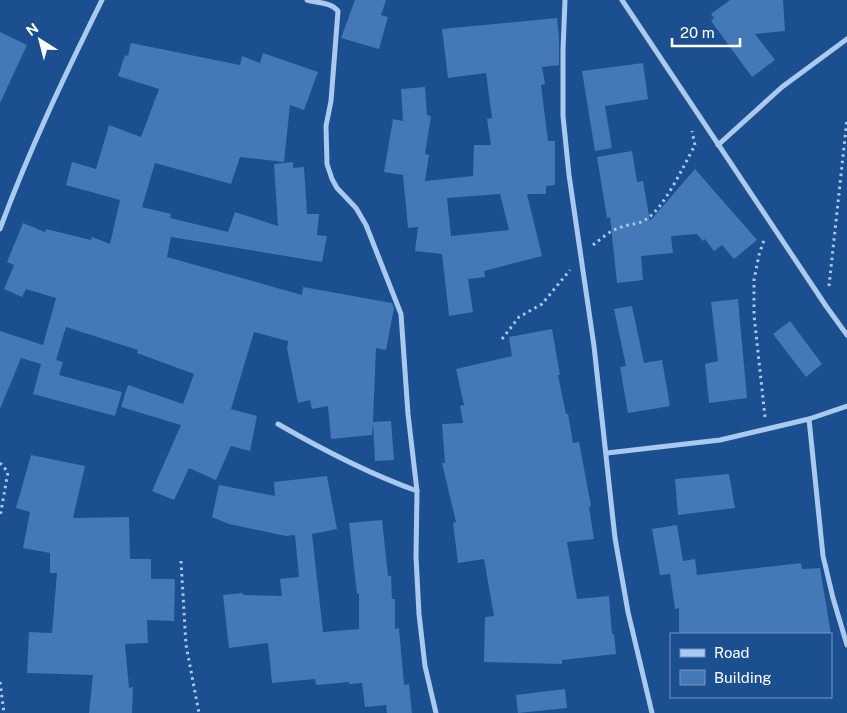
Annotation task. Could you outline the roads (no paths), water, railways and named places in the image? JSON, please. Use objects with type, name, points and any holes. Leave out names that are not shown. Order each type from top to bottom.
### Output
[{"type":"street","points":[[0,229],[19,178],[73,58],[102,0]]},
{"type":"street","points":[[307,0],[329,5],[338,11],[331,101],[326,126],[327,164],[337,188],[356,208],[366,225],[401,314],[408,414],[417,491],[416,558],[419,614],[425,666],[436,713]]},
{"type":"street","points":[[565,0],[562,50],[563,116],[570,175],[607,453],[615,538],[628,612],[652,713]]},
{"type":"street","points":[[622,0],[847,335]]},
{"type":"street","points":[[718,144],[782,87],[847,39]]},
{"type":"street","points":[[607,453],[720,440],[809,419],[847,406]]},
{"type":"street","points":[[809,419],[823,556],[847,645]]},
{"type":"street","points":[[278,424],[324,451],[389,481],[417,491]]}]
